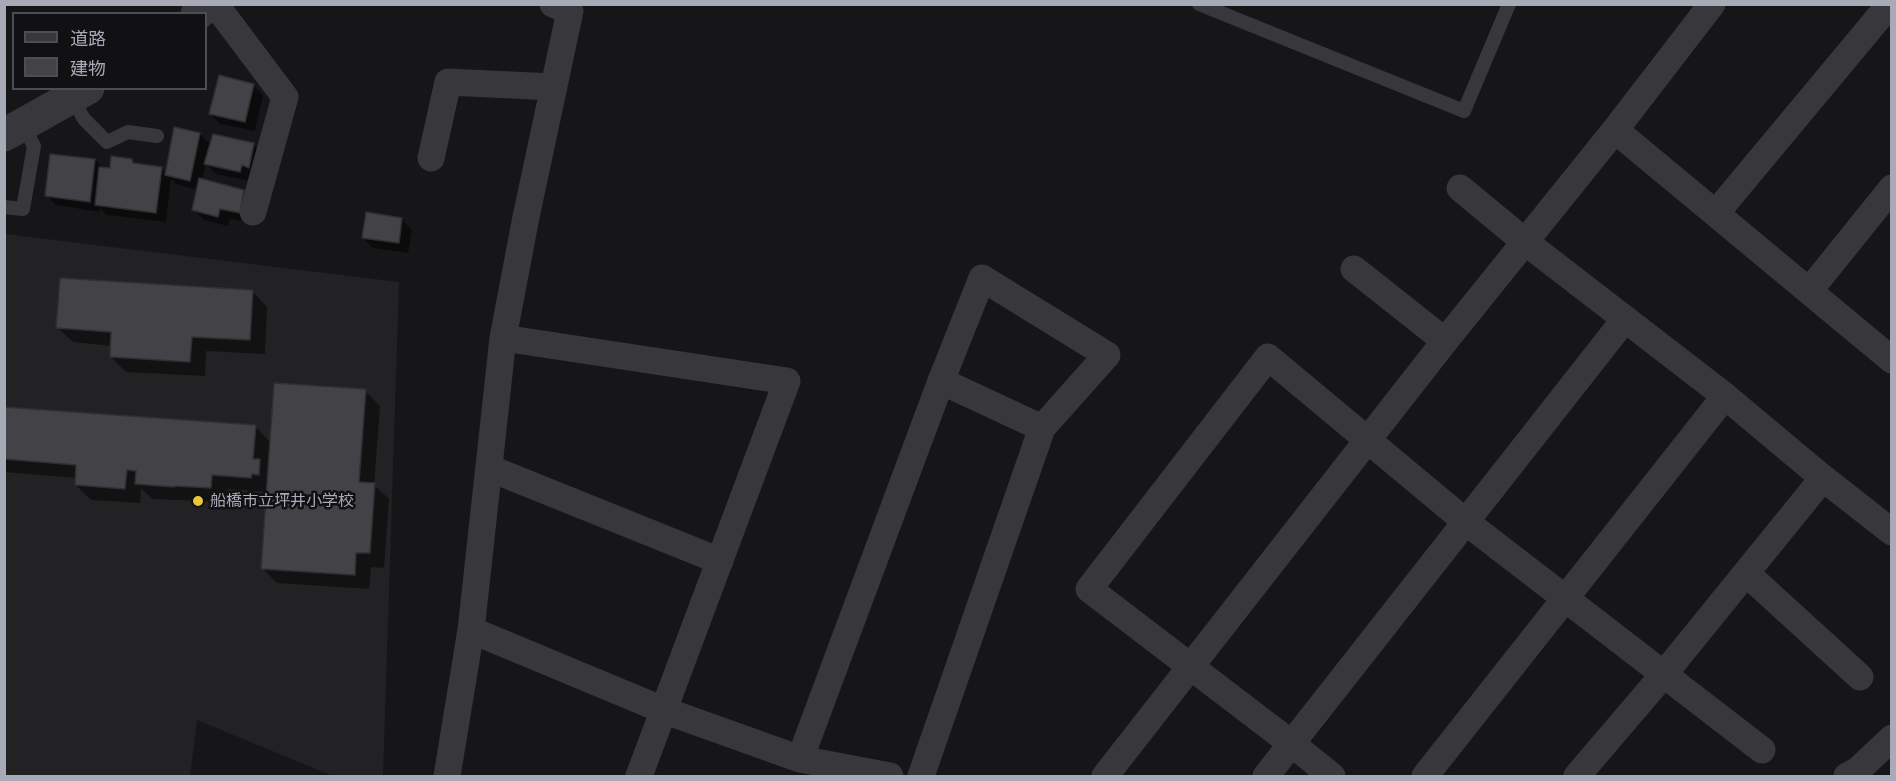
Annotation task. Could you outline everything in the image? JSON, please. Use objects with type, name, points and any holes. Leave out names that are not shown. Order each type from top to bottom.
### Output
[{"type":"street","points":[[215,4],[285,97],[253,212]]},
{"type":"street","points":[[447,776],[471,630],[503,338],[570,11],[553,4]]},
{"type":"street","points":[[1105,777],[1445,341],[1616,130],[1712,4]]},
{"type":"street","points":[[1716,213],[1890,4]]},
{"type":"street","points":[[431,158],[448,82],[554,87]]},
{"type":"street","points":[[14,130],[80,93]]},
{"type":"street","points":[[1616,130],[1892,360]]},
{"type":"street","points":[[1460,188],[1524,241],[1725,396],[1892,532]]},
{"type":"street","points":[[1809,291],[1892,188]]},
{"type":"street","points":[[1354,268],[1445,341]]},
{"type":"street","points":[[800,759],[941,381],[982,278],[1107,355],[1042,428],[921,777]]},
{"type":"street","points":[[1266,777],[1625,320]]},
{"type":"street","points":[[503,338],[787,381],[639,777]]},
{"type":"street","points":[[1332,777],[1089,589],[1268,357],[1466,522],[1762,750]]},
{"type":"street","points":[[941,381],[1042,428]]},
{"type":"street","points":[[1425,777],[1725,396]]},
{"type":"street","points":[[489,468],[720,561]]},
{"type":"street","points":[[1577,777],[1823,478]]},
{"type":"street","points":[[1746,573],[1860,676]]},
{"type":"street","points":[[471,630],[663,711],[800,759],[890,777]]},
{"type":"street","points":[[1847,777],[1858,770],[1892,738]]},
{"type":"lane","points":[[1199,4],[1464,111],[1509,4]]},
{"type":"lane","points":[[80,93],[84,119],[107,142],[128,132],[157,136]]},
{"type":"lane","points":[[4,207],[23,209],[34,146],[14,130]]},
{"type":"shaded area","name":"船橋市立坪井小学校","points":[[5,234],[399,282],[383,776],[333,776],[197,720],[190,776],[5,776]]},
{"type":"building","points":[[219,75],[254,84],[245,122],[209,114]]},
{"type":"building","points":[[174,127],[200,133],[190,181],[165,175]]},
{"type":"building","points":[[213,134],[254,143],[249,168],[242,165],[240,172],[204,164]]},
{"type":"building","points":[[50,154],[95,159],[90,202],[45,196]]},
{"type":"building","points":[[111,156],[132,159],[133,163],[162,167],[156,213],[95,205],[99,167],[110,168]]},
{"type":"building","points":[[199,178],[244,190],[240,213],[220,209],[218,217],[192,210]]},
{"type":"building","points":[[366,212],[402,218],[399,243],[362,238]]},
{"type":"building","points":[[60,278],[253,290],[250,340],[192,337],[190,362],[110,357],[111,332],[56,328]]},
{"type":"building","points":[[274,383],[366,389],[359,482],[375,483],[370,553],[356,553],[355,575],[261,569]]},
{"type":"building","points":[[4,407],[256,425],[253,459],[260,459],[259,475],[252,474],[251,478],[212,475],[211,488],[174,487],[135,484],[136,471],[127,470],[125,489],[75,485],[76,465],[4,459]]},
{"type":"place","name":"船橋市立坪井小学校","points":[[198,501]]}]
